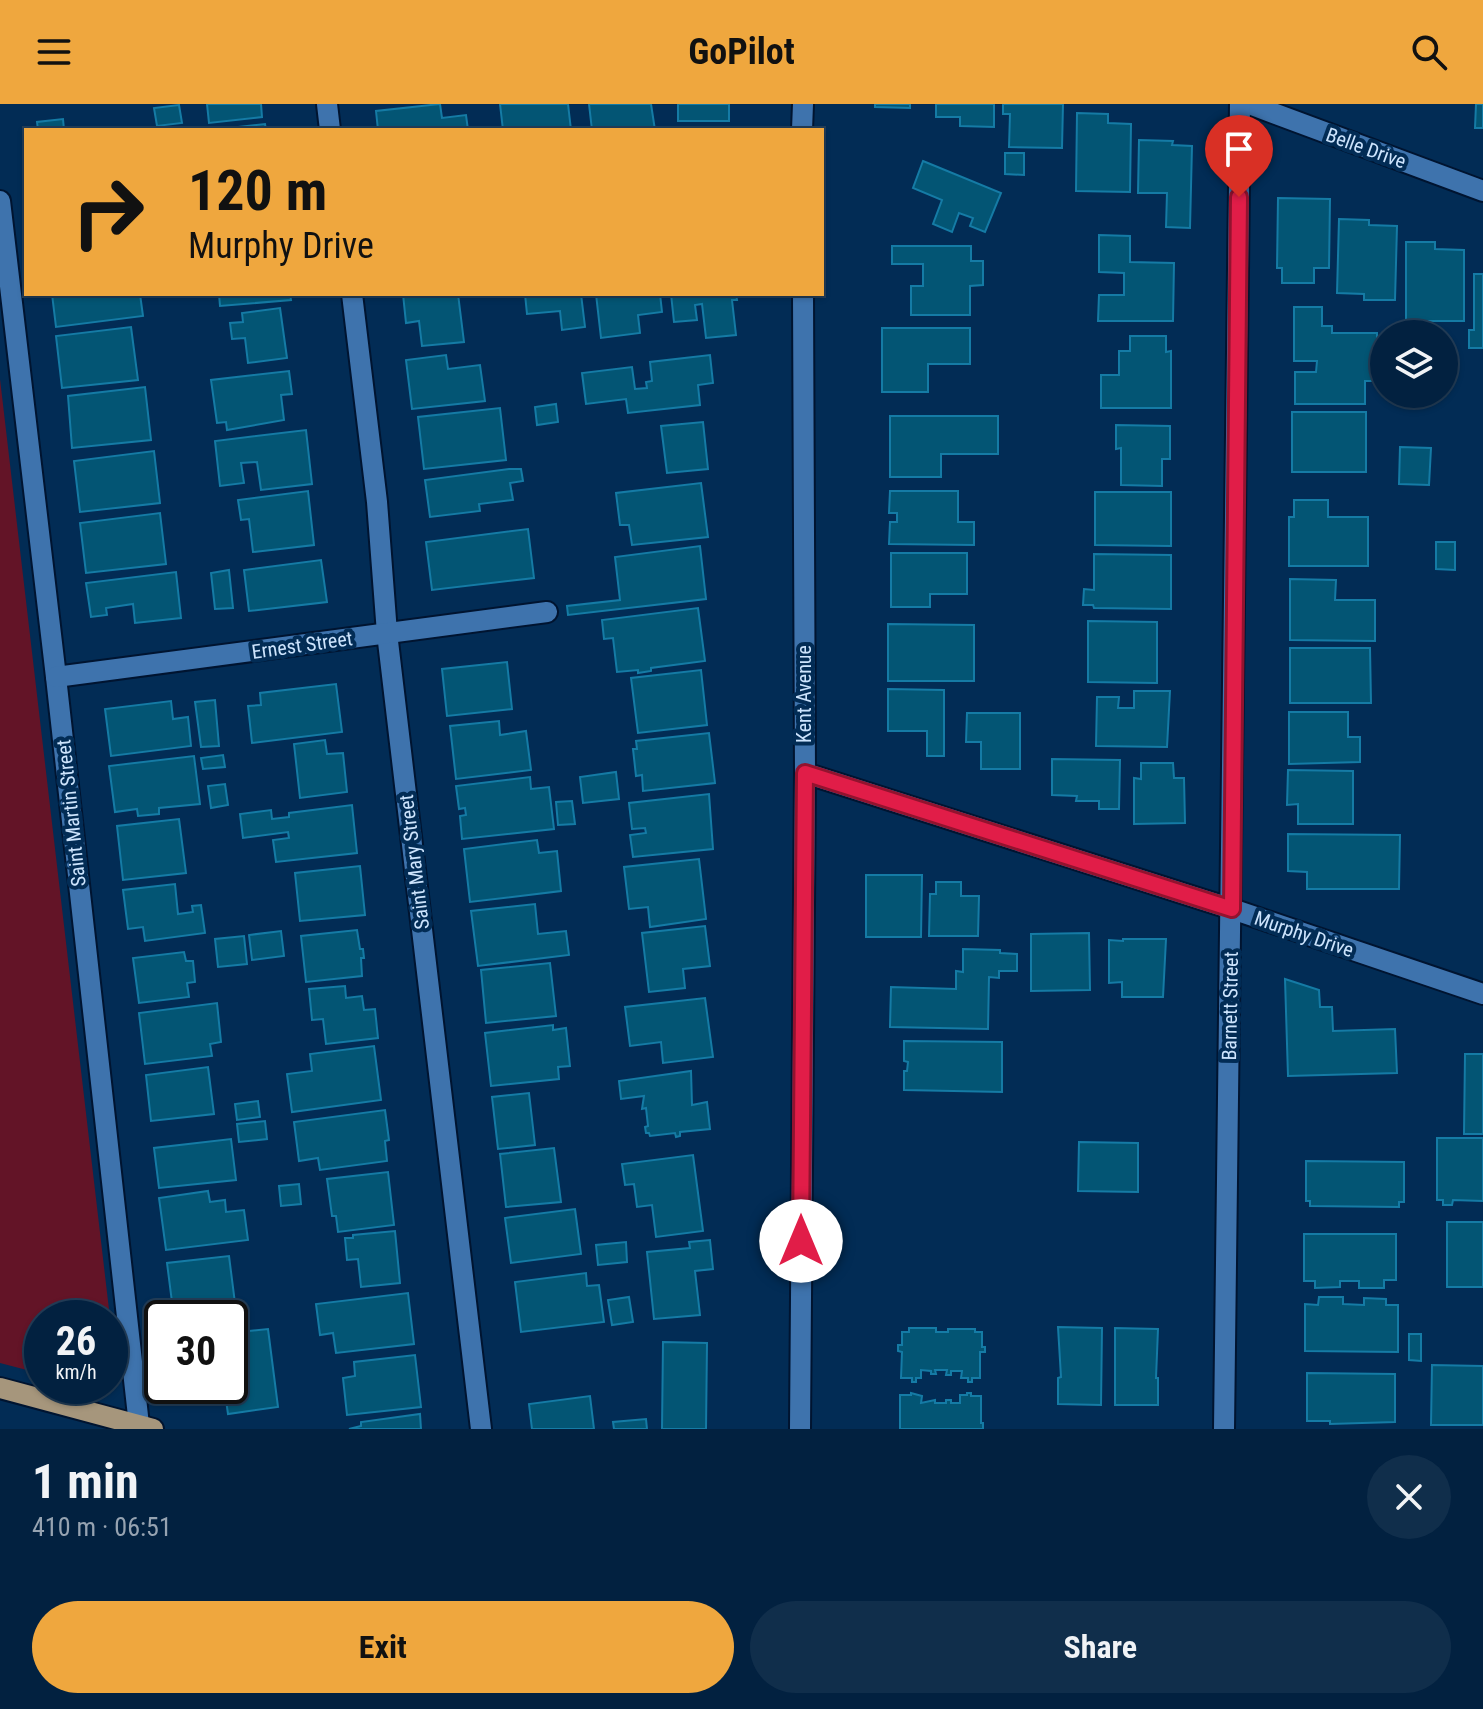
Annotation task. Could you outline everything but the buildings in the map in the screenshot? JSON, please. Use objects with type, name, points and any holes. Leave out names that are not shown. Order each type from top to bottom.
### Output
[{"type":"main road","points":[[0,1388],[146,1428]]},
{"type":"street","points":[[327,104],[330,128]]},
{"type":"street","points":[[802,128],[803,104]]},
{"type":"street","name":"Barnett Street","points":[[1224,1429],[1240,104]]},
{"type":"street","name":"Belle Drive","points":[[1249,104],[1483,191]]},
{"type":"street","name":"Saint Martin Street","points":[[0,201],[146,1428]]},
{"type":"street","name":"Saint Mary Street","points":[[352,296],[377,502],[387,633],[481,1429]]},
{"type":"street","name":"Kent Avenue","points":[[800,1429],[805,773],[803,296]]},
{"type":"street","name":"Ernest Street","points":[[56,677],[547,612]]},
{"type":"street","name":"Murphy Drive","points":[[805,773],[1232,909],[1483,994]]},
{"type":"shaded area","points":[[0,379],[108,1300],[24,1300],[24,1369],[0,1363]]},
{"type":"route","points":[[801,1241],[805,773],[1232,909],[1239,197]]}]
